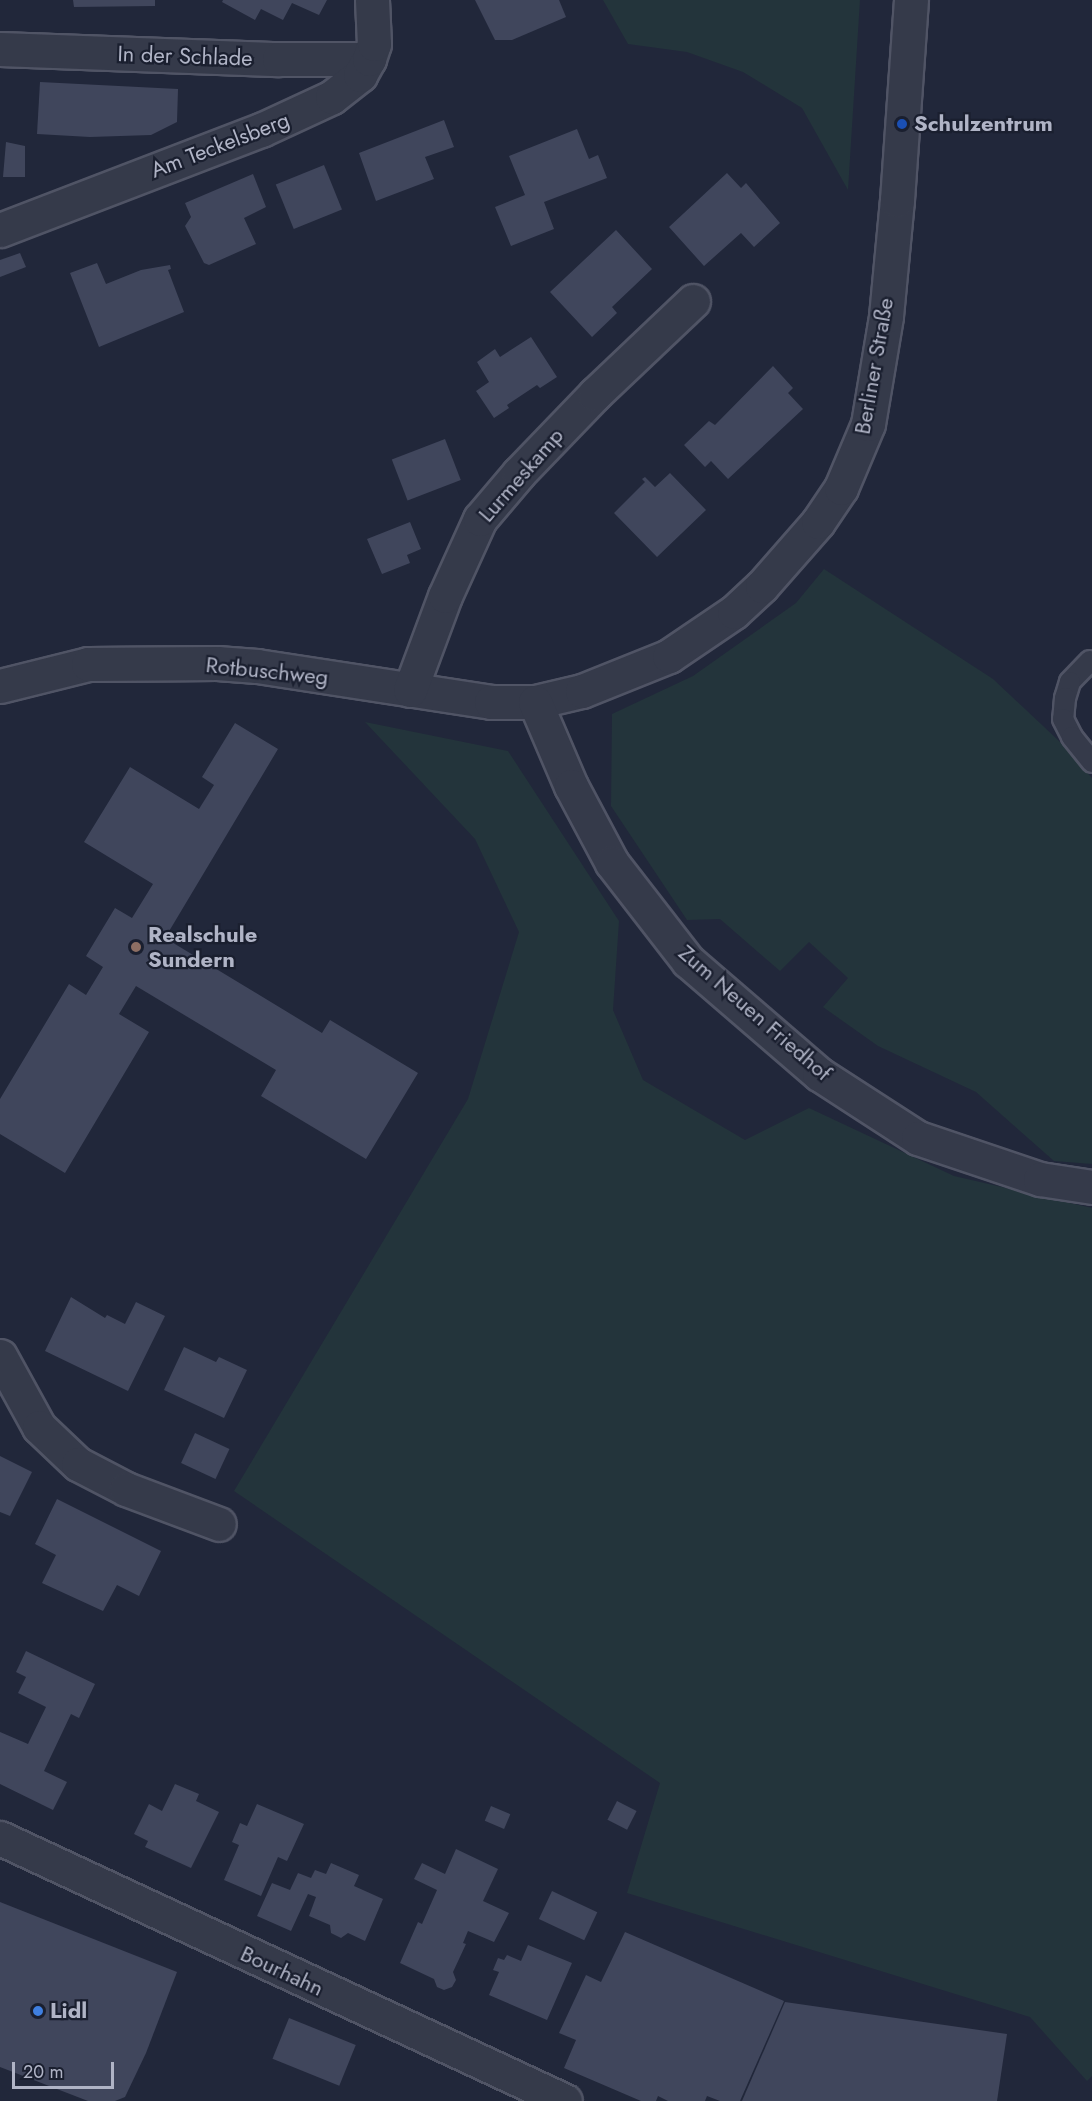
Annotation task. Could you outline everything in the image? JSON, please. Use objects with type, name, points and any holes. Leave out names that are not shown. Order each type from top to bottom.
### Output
[{"type":"street","name":"Am Teckelsberg","points":[[0,230],[315,107],[347,87],[360,75],[369,59],[374,44],[372,0]]},
{"type":"street","name":"Berliner Straße","points":[[535,702],[582,691],[636,671],[697,639],[734,612],[769,579],[819,522],[841,489],[868,424],[886,316],[897,200],[911,0]]},
{"type":"street","name":"In der Schlade","points":[[0,49],[279,59],[369,59]]},
{"type":"street","name":"Lurmeskamp","points":[[410,690],[445,596],[480,519],[511,481],[572,418],[693,301]]},
{"type":"street","name":"Rotbuschweg","points":[[0,686],[88,664],[217,663],[257,666],[491,702],[535,702]]},
{"type":"street","name":"Zum Neuen Friedhof","points":[[535,702],[571,786],[612,863],[688,960],[819,1074],[918,1138],[1040,1179],[1092,1187]]},
{"type":"street","points":[[0,1356],[39,1427],[78,1464],[126,1489],[219,1524]]},
{"type":"street","name":"Bourhahn","points":[[0,1838],[565,2101]]},
{"type":"lane","points":[[1090,661],[1070,682],[1065,698],[1063,719],[1072,737],[1092,762]]},
{"type":"shaded area","points":[[603,0],[860,0],[848,190],[802,108],[743,72],[687,52],[628,44]]},
{"type":"shaded area","points":[[824,569],[993,679],[1059,741],[1092,778],[1092,1164],[1054,1161],[976,1092],[878,1046],[823,1007],[848,978],[809,942],[780,971],[720,919],[687,920],[611,806],[612,714],[693,676],[796,603]]},
{"type":"shaded area","points":[[365,722],[508,751],[619,921],[613,1010],[643,1080],[745,1140],[809,1108],[954,1176],[1092,1208],[1092,2076],[1087,2081],[1030,2017],[627,1893],[660,1783],[234,1491],[468,1099],[519,932],[475,839]]},
{"type":"building","points":[[73,0],[155,0],[155,6],[74,7]]},
{"type":"building","points":[[223,0],[327,0],[319,15],[292,3],[283,20],[261,9],[255,20],[222,2]]},
{"type":"building","points":[[475,0],[559,0],[566,17],[512,40],[495,40]]},
{"type":"building","points":[[40,82],[178,89],[177,122],[151,135],[90,137],[37,134]]},
{"type":"building","points":[[444,120],[454,147],[425,157],[434,179],[376,201],[359,153]]},
{"type":"building","points":[[577,129],[589,159],[598,155],[607,178],[544,202],[554,229],[511,246],[495,207],[525,195],[509,156]]},
{"type":"building","points":[[6,142],[25,146],[25,177],[3,177]]},
{"type":"building","points":[[324,165],[342,210],[294,229],[276,184]]},
{"type":"building","points":[[727,173],[741,188],[746,183],[780,223],[754,247],[741,233],[704,266],[669,227]]},
{"type":"building","points":[[253,174],[266,207],[244,218],[256,244],[209,265],[204,263],[185,226],[191,217],[185,203]]},
{"type":"building","points":[[616,230],[652,269],[612,307],[617,313],[592,337],[550,292]]},
{"type":"building","points":[[20,253],[26,267],[0,277],[0,260]]},
{"type":"building","points":[[97,263],[106,284],[141,270],[170,265],[171,269],[168,270],[184,312],[99,347],[70,273]]},
{"type":"building","points":[[531,337],[557,377],[540,388],[537,385],[507,405],[509,408],[494,418],[476,391],[489,382],[477,362],[495,349],[500,357]]},
{"type":"building","points":[[773,366],[793,388],[788,393],[803,409],[728,479],[711,461],[705,467],[684,445],[709,421],[715,425]]},
{"type":"building","points":[[445,439],[461,480],[408,501],[392,459]]},
{"type":"building","points":[[670,473],[706,510],[657,557],[614,513],[645,482],[642,479],[645,477],[655,487]]},
{"type":"building","points":[[410,522],[421,549],[407,555],[410,563],[382,574],[367,539]]},
{"type":"building","name":"Realschule Sundern","points":[[235,723],[278,749],[165,938],[322,1033],[330,1020],[418,1073],[366,1159],[261,1096],[276,1070],[136,986],[119,1014],[149,1032],[65,1173],[0,1134],[0,1099],[69,984],[86,995],[103,967],[86,956],[115,908],[132,918],[153,884],[84,842],[130,767],[199,809],[214,785],[202,777]]},
{"type":"building","points":[[71,1297],[105,1318],[107,1315],[125,1324],[136,1302],[165,1316],[128,1391],[45,1351]]},
{"type":"building","points":[[184,1347],[216,1362],[219,1357],[247,1370],[224,1418],[164,1390]]},
{"type":"building","points":[[195,1433],[229,1449],[215,1479],[181,1463]]},
{"type":"building","points":[[0,1456],[32,1472],[10,1516],[0,1512]]},
{"type":"building","points":[[57,1499],[161,1551],[139,1596],[117,1585],[103,1611],[42,1583],[56,1555],[35,1544]]},
{"type":"building","points":[[26,1651],[95,1684],[79,1718],[71,1714],[44,1771],[67,1782],[53,1810],[0,1784],[0,1732],[28,1744],[46,1707],[18,1693],[26,1677],[16,1672]]},
{"type":"building","points":[[175,1784],[199,1794],[196,1801],[219,1812],[191,1868],[145,1847],[148,1841],[134,1834],[149,1804],[162,1811]]},
{"type":"building","points":[[617,1801],[637,1811],[627,1830],[607,1820]]},
{"type":"building","points":[[257,1804],[304,1824],[287,1861],[278,1857],[261,1896],[224,1880],[239,1845],[232,1842],[240,1823],[247,1826]]},
{"type":"building","points":[[491,1806],[510,1814],[504,1829],[485,1821]]},
{"type":"building","points":[[456,1849],[498,1869],[483,1901],[509,1913],[494,1942],[468,1931],[463,1943],[466,1944],[453,1972],[456,1980],[452,1987],[444,1990],[437,1987],[434,1979],[400,1963],[418,1922],[422,1924],[437,1890],[414,1879],[422,1863],[445,1874]]},
{"type":"building","points":[[331,1863],[359,1875],[354,1886],[383,1899],[365,1941],[348,1933],[341,1938],[331,1933],[330,1925],[309,1916],[316,1897],[308,1894],[291,1931],[257,1916],[272,1883],[290,1890],[298,1873],[311,1878],[315,1870],[326,1874]]},
{"type":"building","points":[[552,1891],[597,1912],[584,1940],[539,1919]]},
{"type":"building","points":[[0,1902],[177,1972],[146,2053],[125,2097],[115,2101],[88,2101],[0,2067]]},
{"type":"building","points":[[625,1932],[784,2001],[740,2101],[720,2101],[707,2096],[705,2101],[668,2101],[658,2096],[656,2101],[641,2101],[564,2068],[576,2040],[559,2033],[586,1975],[601,1982]]},
{"type":"building","points":[[528,1945],[572,1963],[547,2020],[489,1995],[499,1972],[493,1970],[498,1958],[504,1960],[507,1955],[521,1961]]},
{"type":"building","points":[[785,2002],[1007,2034],[997,2101],[742,2101]]},
{"type":"building","points":[[289,2018],[356,2045],[339,2086],[273,2059]]},
{"type":"place","name":"Schulzentrum","points":[[902,124]]},
{"type":"place","name":"Realschule Sundern","points":[[136,947]]},
{"type":"place","name":"Lidl","points":[[38,2011]]}]
